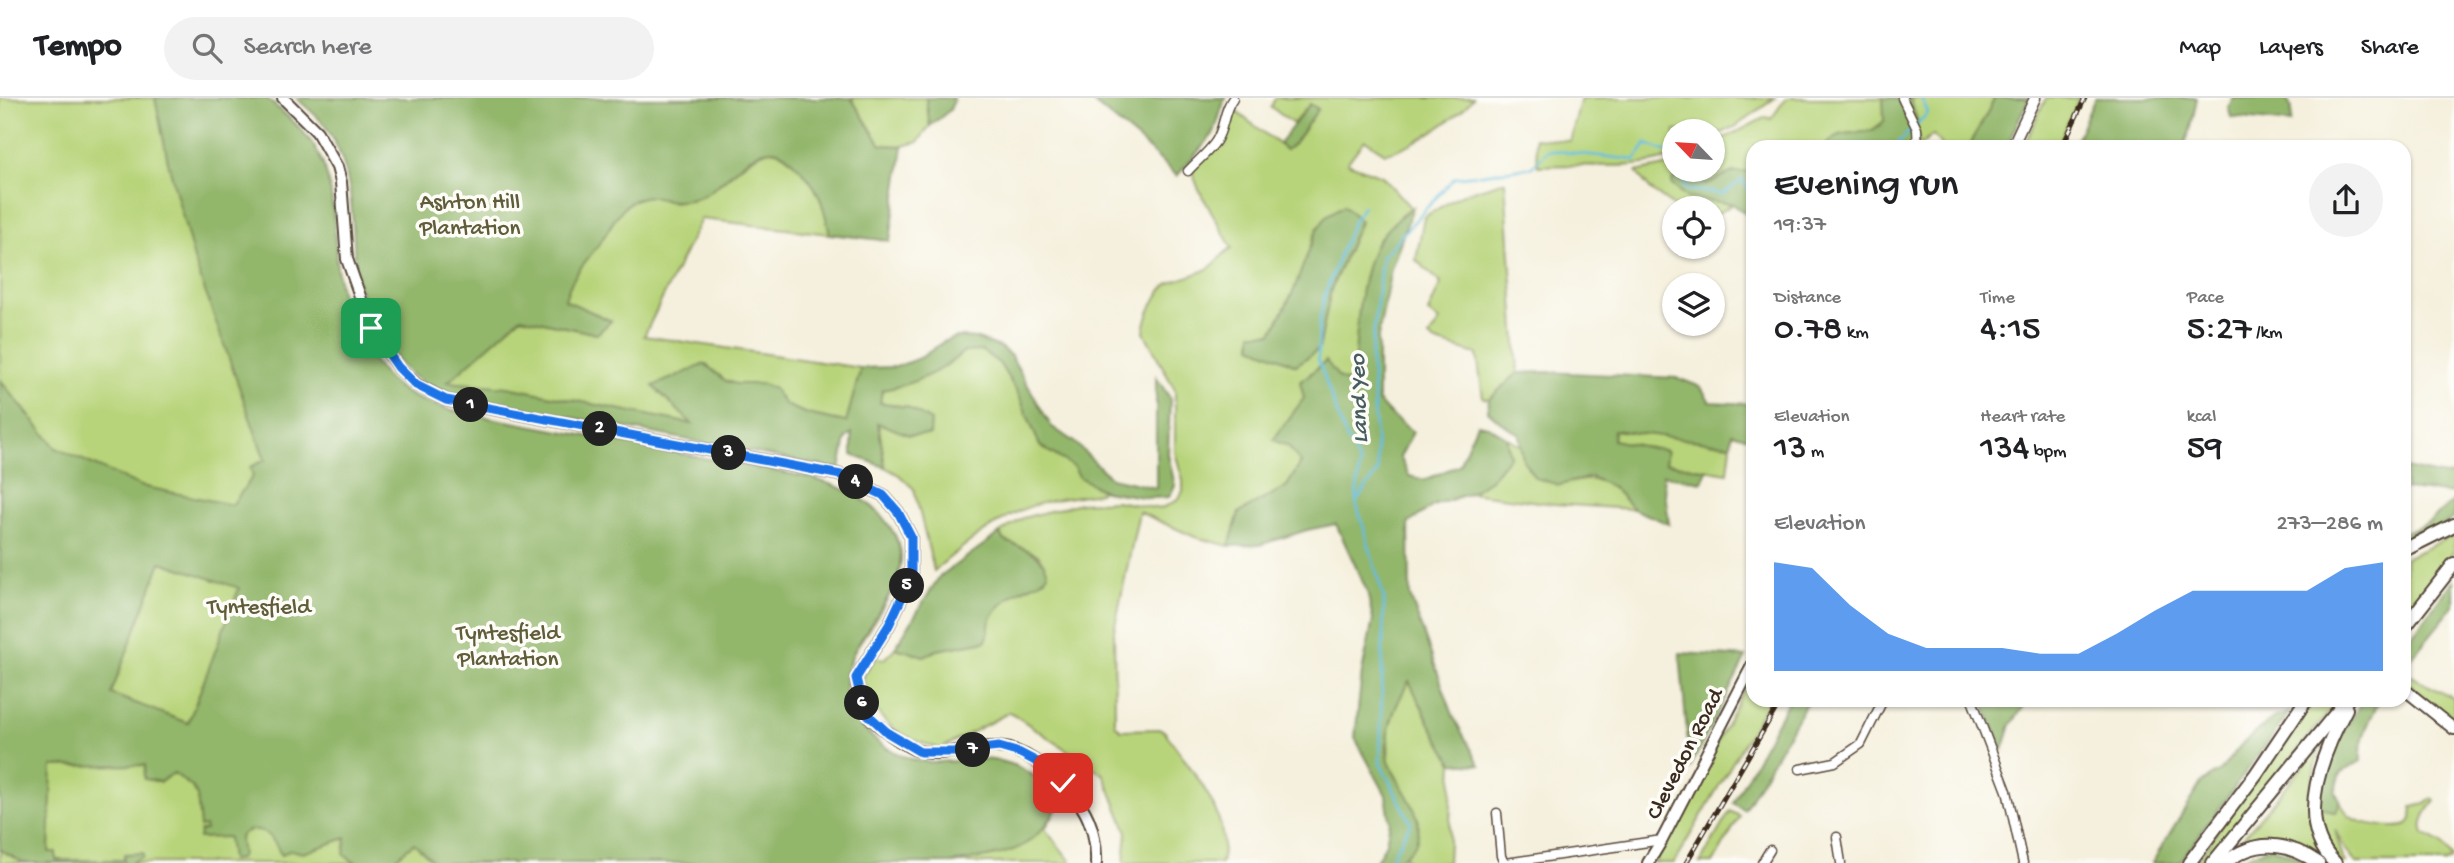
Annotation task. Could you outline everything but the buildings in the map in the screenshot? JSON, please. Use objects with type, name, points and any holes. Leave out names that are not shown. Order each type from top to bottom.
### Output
[{"type":"main road","points":[[283,98],[317,132],[331,153],[341,182],[347,258],[371,328],[398,367],[416,385],[446,400],[841,475],[883,495],[898,512],[911,537],[911,578],[889,625],[856,678],[864,711],[888,733],[920,752],[955,752],[999,747],[1020,753],[1041,764],[1063,783],[1083,808],[1093,836],[1096,863]]},
{"type":"main road","points":[[2411,546],[2454,525]]},
{"type":"main road","points":[[2411,619],[2454,564]]},
{"type":"main road","name":"Clevedon Road","points":[[1648,863],[1746,678]]},
{"type":"main road","points":[[2411,695],[2454,729]]},
{"type":"main road","points":[[2189,863],[2256,774],[2301,707]]},
{"type":"main road","points":[[2213,863],[2343,707]]},
{"type":"main road","points":[[2335,863],[2319,838],[2314,805],[2324,758],[2346,707]]},
{"type":"main road","points":[[2225,863],[2236,853],[2269,845],[2290,848],[2318,863]]},
{"type":"street","points":[[1188,171],[1216,141],[1227,106],[1233,98]]},
{"type":"street","points":[[1902,98],[1915,126],[1917,140]]},
{"type":"street","points":[[2015,140],[2035,98]]},
{"type":"street","points":[[1800,769],[1835,762],[1861,744],[1880,707]]},
{"type":"street","points":[[1975,707],[2007,791],[2022,863]]},
{"type":"street","points":[[1497,813],[1501,856],[1505,863],[1662,841]]},
{"type":"street","points":[[1838,838],[1841,863]]},
{"type":"street","points":[[1762,863],[1770,850]]},
{"type":"green space","name":"Tyntesfield Plantation","points":[[0,98],[266,98],[298,127],[318,152],[327,177],[333,207],[339,283],[347,311],[369,355],[389,379],[405,392],[453,411],[806,477],[831,484],[873,507],[893,531],[899,543],[900,570],[890,594],[846,669],[844,683],[853,714],[875,739],[892,751],[911,759],[930,762],[990,760],[1017,766],[1033,775],[1061,801],[1045,829],[1072,863],[0,863]]},
{"type":"green space","name":"Tyntesfield Plantation","points":[[155,98],[266,98],[290,119],[318,152],[327,177],[333,207],[339,283],[353,325],[379,368],[399,388],[412,396],[453,411],[806,477],[831,484],[873,507],[890,527],[900,551],[898,573],[889,595],[850,660],[845,683],[850,707],[856,718],[872,737],[883,745],[918,761],[990,760],[1025,770],[1041,781],[1061,801],[1050,819],[1040,832],[1016,849],[950,863],[435,863],[414,843],[390,863],[356,863],[344,855],[346,838],[303,853],[291,850],[281,855],[266,833],[255,830],[241,835],[242,854],[239,859],[231,860],[228,837],[199,838],[200,831],[206,830],[205,826],[200,827],[197,796],[193,788],[174,773],[160,782],[144,779],[145,765],[52,766],[49,852],[56,852],[56,860],[124,860],[124,854],[143,853],[143,857],[130,863],[24,863],[0,850],[0,380],[56,448],[141,486],[232,505],[253,476],[250,467],[265,460],[195,263],[168,162]],"holes":[[[161,562],[239,588],[188,723],[111,694]]]},
{"type":"green space","name":"Ashton Hill Plantation","points":[[296,98],[851,98],[881,145],[903,146],[890,241],[830,234],[822,204],[810,180],[785,155],[767,150],[746,160],[717,186],[697,198],[673,201],[647,197],[636,199],[623,208],[576,275],[565,300],[611,321],[597,334],[521,317],[448,382],[508,387],[692,424],[653,386],[705,364],[726,381],[736,384],[763,384],[774,389],[785,405],[807,414],[846,422],[861,368],[896,367],[922,357],[943,342],[957,337],[975,338],[1000,347],[1011,356],[1051,426],[1074,442],[1111,478],[1156,488],[1156,377],[1170,398],[1168,454],[1175,486],[1169,497],[1150,498],[1104,491],[1079,477],[1074,467],[1040,446],[1018,393],[999,363],[982,351],[963,352],[926,377],[882,390],[880,403],[907,407],[931,421],[930,435],[909,435],[878,423],[885,467],[852,455],[852,433],[846,438],[840,469],[449,394],[432,387],[416,378],[394,356],[367,309],[357,277],[351,198],[339,152],[329,131]]},
{"type":"green space","points":[[851,98],[926,98],[930,126],[918,142],[903,146],[881,145]]},
{"type":"green space","points":[[926,98],[954,98],[950,110],[930,126]]},
{"type":"green space","points":[[1088,98],[1225,98],[1214,133],[1177,176]]},
{"type":"green space","points":[[1275,98],[1473,98],[1445,123],[1395,151],[1385,153],[1365,140],[1347,163],[1382,176],[1411,208],[1400,215],[1353,385],[1340,379],[1326,362],[1305,398],[1274,440],[1288,446],[1301,463],[1287,486],[1239,513],[1229,546],[1195,537],[1139,512],[1114,630],[1115,724],[1121,730],[1161,729],[1165,732],[1207,793],[1221,827],[1223,845],[1221,863],[1124,863],[1127,832],[1104,775],[1010,712],[940,749],[925,744],[900,733],[882,718],[868,696],[862,680],[873,657],[884,659],[895,648],[924,656],[937,650],[986,641],[991,619],[1000,605],[1014,594],[1045,579],[1039,555],[1003,540],[1000,533],[1023,518],[1080,503],[1116,501],[1160,509],[1178,500],[1183,491],[1183,480],[1175,452],[1175,390],[1144,332],[1145,326],[1152,305],[1165,287],[1207,269],[1232,248],[1199,190],[1192,171],[1218,143],[1229,106],[1286,150],[1295,142],[1318,109],[1310,104],[1293,124],[1271,107]],"holes":[[[1360,222],[1331,289],[1319,349],[1296,365],[1252,345],[1252,333],[1272,333],[1293,292]]]},
{"type":"green space","points":[[1581,98],[1775,98],[1726,131],[1726,119],[1662,119],[1662,160],[1659,161],[1625,166],[1538,166],[1535,138],[1570,141]]},
{"type":"green space","points":[[1786,98],[1883,98],[1885,121],[1871,130],[1840,135],[1831,140],[1746,140],[1746,172],[1726,175],[1726,137],[1766,117],[1771,119]]},
{"type":"green space","points":[[1883,98],[1910,98],[1917,120],[1916,140],[1831,140],[1840,135],[1869,131],[1884,121]]},
{"type":"green space","points":[[1910,98],[1995,98],[1973,140],[1937,140],[1933,135],[1927,140],[1919,140]]},
{"type":"green space","points":[[1995,98],[2029,98],[2009,140],[1973,140]]},
{"type":"green space","points":[[2046,98],[2079,98],[2060,140],[2026,140]]},
{"type":"green space","points":[[2095,98],[2197,98],[2186,140],[2076,140]]},
{"type":"green space","points":[[2234,98],[2286,98],[2292,109],[2291,123],[2231,117],[2228,107]]},
{"type":"green space","points":[[1310,104],[1318,109],[1295,142],[1286,150],[1279,144]]},
{"type":"green space","points":[[770,150],[785,155],[814,186],[822,203],[830,234],[701,219],[644,336],[861,368],[846,423],[807,414],[785,405],[774,389],[763,384],[736,384],[726,381],[705,364],[693,425],[447,382],[521,317],[596,334],[610,320],[564,300],[575,275],[624,208],[637,198],[645,196],[675,202],[699,197],[751,159]]},
{"type":"green space","points":[[1662,167],[1662,182],[1672,182],[1685,196],[1662,198],[1651,190],[1636,172]]},
{"type":"green space","points":[[1746,172],[1746,214],[1733,204],[1725,203],[1725,196],[1685,196],[1672,182],[1726,182],[1726,175]]},
{"type":"green space","points":[[1505,181],[1518,373],[1489,399],[1483,398],[1477,354],[1436,342],[1429,337],[1440,321],[1428,313],[1441,283],[1416,260],[1424,217],[1463,194]]},
{"type":"green space","points":[[1344,205],[1360,221],[1331,289],[1319,349],[1296,365],[1252,346],[1252,333],[1272,333],[1293,292],[1317,229],[1328,215]]},
{"type":"green space","points":[[1413,207],[1391,269],[1378,337],[1378,401],[1413,432],[1400,457],[1409,476],[1425,480],[1459,465],[1477,424],[1488,426],[1506,437],[1510,456],[1490,480],[1470,493],[1433,506],[1409,523],[1410,596],[1454,718],[1480,765],[1453,763],[1409,681],[1391,721],[1387,753],[1394,773],[1416,813],[1418,833],[1414,847],[1396,863],[1375,863],[1386,843],[1390,821],[1386,795],[1355,738],[1362,672],[1373,620],[1367,591],[1336,524],[1259,545],[1229,546],[1239,513],[1287,486],[1301,463],[1288,446],[1273,440],[1304,398],[1300,382],[1326,361],[1340,379],[1353,385],[1358,316],[1367,266],[1380,238],[1396,220]]},
{"type":"green space","points":[[963,351],[982,351],[999,363],[1018,393],[1040,446],[1074,467],[1079,477],[1102,489],[1099,493],[1048,502],[1019,511],[975,538],[934,571],[914,489],[885,467],[878,422],[909,435],[907,407],[880,403],[882,390],[926,376]]},
{"type":"green space","points":[[1518,373],[1678,378],[1701,387],[1710,402],[1746,404],[1746,437],[1732,433],[1731,445],[1614,430],[1613,440],[1667,451],[1665,463],[1707,470],[1702,482],[1663,475],[1669,524],[1633,509],[1613,487],[1591,477],[1559,485],[1535,478],[1523,460],[1519,434],[1488,411],[1489,399]]},
{"type":"green space","points":[[1614,430],[1731,445],[1728,473],[1665,463],[1666,451],[1613,440]]},
{"type":"green space","points":[[1506,437],[1521,446],[1523,460],[1559,485],[1584,480],[1601,481],[1615,490],[1633,509],[1554,504],[1470,493],[1490,480],[1510,456]]},
{"type":"green space","points":[[2411,469],[2444,476],[2454,475],[2454,494],[2411,490]]},
{"type":"green space","points":[[2454,501],[2454,518],[2411,541],[2411,530],[2428,523]]},
{"type":"green space","points":[[1000,533],[1003,540],[1036,555],[1048,574],[1039,582],[1015,593],[999,607],[991,619],[986,641],[937,650],[924,656],[895,648],[939,577]]},
{"type":"green space","points":[[2454,535],[2454,552],[2411,606],[2411,555]]},
{"type":"green space","points":[[2454,580],[2454,606],[2411,659],[2411,637]]},
{"type":"green space","points":[[1680,653],[1746,657],[1690,768]]},
{"type":"green space","points":[[2411,676],[2454,699],[2454,720],[2411,685]]},
{"type":"green space","points":[[1410,680],[1430,724],[1453,763],[1448,863],[1411,863],[1403,855],[1415,845],[1419,821],[1389,762],[1388,734],[1396,704]]},
{"type":"green space","points":[[1746,686],[1746,707],[1765,707],[1674,863],[1654,863]]},
{"type":"green space","points":[[1785,707],[1804,707],[1744,810],[1733,803]]},
{"type":"green space","points":[[1985,707],[2023,707],[2011,725],[2003,750]]},
{"type":"green space","points":[[2307,707],[2333,707],[2205,863],[2195,863]]},
{"type":"green space","points":[[2359,707],[2376,707],[2363,737],[2361,761],[2341,773],[2335,792],[2340,800],[2336,813],[2317,806],[2325,767],[2336,743]]},
{"type":"green space","points":[[2290,712],[2179,863],[2152,863],[2201,783],[2220,771],[2241,745],[2273,718]]},
{"type":"green space","points":[[2324,742],[2315,765],[2310,792],[2322,856],[2278,839],[2257,840],[2233,849]]},
{"type":"green space","points":[[2432,798],[2435,800],[2425,816],[2423,829],[2424,834],[2442,844],[2452,858],[2444,863],[2356,863],[2335,830],[2346,863],[2340,863],[2322,835],[2317,806],[2335,813],[2340,800],[2348,815],[2354,819],[2394,827],[2407,825],[2411,819],[2412,807],[2425,804]]},
{"type":"green space","points":[[1730,811],[1740,816],[1713,863],[1700,863]]},
{"type":"green space","points":[[2270,847],[2315,863],[2229,863]]},
{"type":"waterway","name":"Land Yeo","points":[[1901,140],[1928,113],[1921,98]]},
{"type":"waterway","name":"Land Yeo","points":[[1388,863],[1411,823],[1380,763],[1384,598],[1356,502],[1378,471],[1371,356],[1382,257],[1454,178],[1532,167],[1548,150],[1635,160],[1646,144],[1662,150]]},
{"type":"waterway","name":"Land Yeo","points":[[1684,182],[1685,189],[1722,194],[1742,180],[1746,186]]},
{"type":"waterway","points":[[1356,500],[1360,464],[1344,433],[1318,359],[1319,325],[1325,294],[1352,224],[1363,206]]},
{"type":"railway","points":[[2065,140],[2085,98]]},
{"type":"railway","points":[[1686,863],[1777,707]]},
{"type":"route","points":[[371,328],[398,367],[416,385],[446,400],[841,475],[883,495],[898,512],[911,537],[911,578],[889,625],[856,678],[864,711],[888,733],[920,752],[955,752],[999,747],[1020,753],[1041,764],[1063,783]]},
{"type":"park label","name":"Tyntesfield","points":[[259,605]]}]
